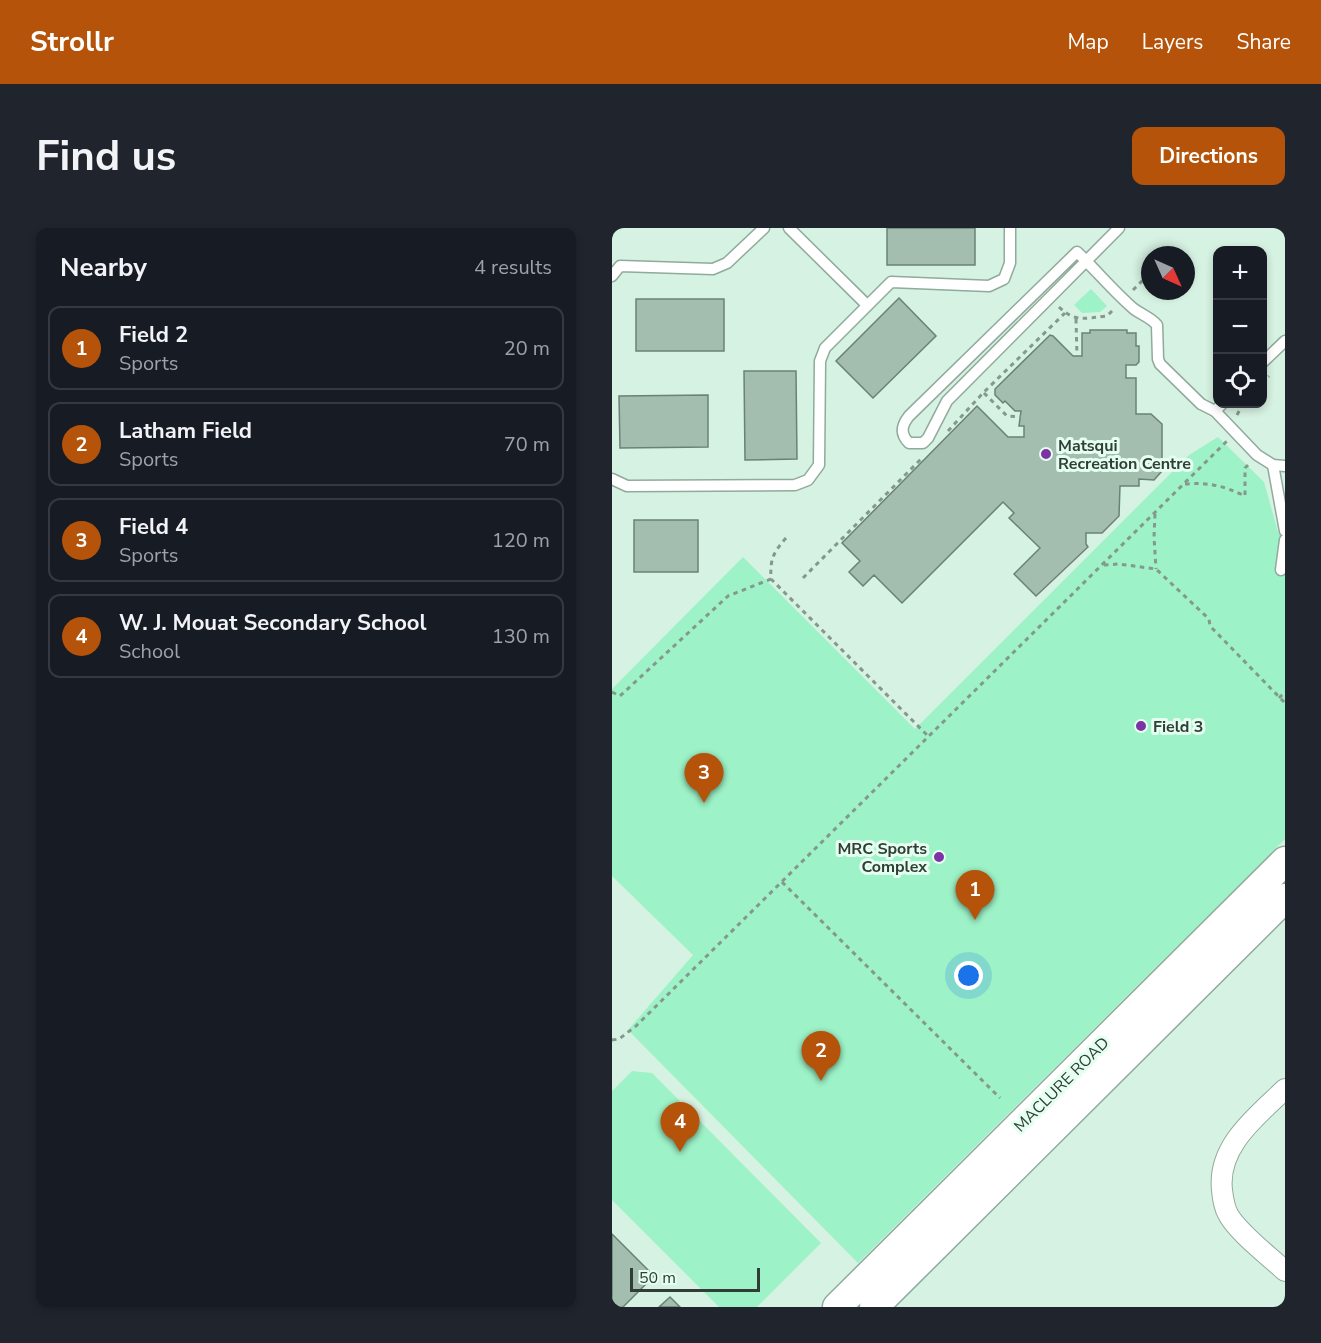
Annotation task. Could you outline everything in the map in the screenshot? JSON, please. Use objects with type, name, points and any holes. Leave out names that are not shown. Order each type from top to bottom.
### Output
[{"type":"main road","name":"MACLURE ROAD","points":[[837,1307],[1285,861]]},
{"type":"main road","name":"MACLURE ROAD","points":[[874,1307],[1285,897]]},
{"type":"street","points":[[1285,1089],[1237,1137],[1227,1154],[1221,1185],[1229,1216],[1285,1271]]},
{"type":"lane","points":[[612,276],[620,266],[713,269],[727,264],[764,228]]},
{"type":"lane","points":[[789,228],[867,305]]},
{"type":"lane","points":[[612,479],[627,486],[795,485],[808,480],[819,465],[820,361],[825,348],[891,282],[989,286],[1004,279],[1010,263],[1010,228]]},
{"type":"lane","points":[[1119,228],[1086,261],[1051,298],[947,401],[928,438],[923,443],[909,443],[903,437],[904,423],[909,416],[1077,252],[1086,261],[1134,309],[1152,319],[1157,325],[1160,364],[1201,404],[1213,406]]},
{"type":"lane","points":[[1267,359],[1285,341]]},
{"type":"lane","points":[[1219,408],[1254,451],[1273,465],[1285,466]]},
{"type":"lane","points":[[1273,465],[1285,531]]},
{"type":"lane","points":[[1281,570],[1285,540]]},
{"type":"path","points":[[1051,298],[1065,313],[1076,319],[1107,316],[1141,282]]},
{"type":"path","points":[[947,433],[983,393],[1065,313]]},
{"type":"path","points":[[1076,319],[1077,356]]},
{"type":"path","points":[[969,379],[1007,416],[1021,417]]},
{"type":"path","points":[[612,1040],[619,1039],[636,1026],[1227,441]]},
{"type":"path","points":[[1185,484],[1221,485],[1245,495],[1245,468],[1254,451]]},
{"type":"path","points":[[803,578],[929,452]]},
{"type":"path","points":[[1155,513],[1156,568]]},
{"type":"path","points":[[786,538],[773,553],[771,579],[928,737]]},
{"type":"path","points":[[1104,565],[1119,564],[1156,568],[1209,618],[1210,626],[1285,703]]},
{"type":"path","points":[[612,692],[620,696],[728,596],[771,579]]},
{"type":"path","points":[[1280,698],[1285,692]]},
{"type":"path","points":[[782,882],[1000,1098]]},
{"type":"green space","points":[[1091,289],[1107,306],[1100,312],[1082,313],[1074,305]]},
{"type":"green space","name":"MRC Sports Complex","points":[[1218,437],[1264,482],[1278,532],[1285,539],[1285,839],[858,1263],[628,1030],[693,955],[612,876],[612,689],[743,557],[915,729],[1189,455]]},
{"type":"green space","points":[[632,1071],[652,1073],[821,1243],[757,1307],[719,1307],[612,1200],[612,1091]]},
{"type":"building","points":[[887,228],[975,228],[975,265],[887,265]]},
{"type":"building","points":[[899,298],[936,336],[873,398],[836,361]]},
{"type":"building","points":[[636,299],[724,299],[724,351],[636,351]]},
{"type":"building","name":"Matsqui Recreation Centre","points":[[1090,330],[1127,330],[1127,333],[1136,333],[1139,362],[1136,365],[1126,365],[1126,378],[1136,378],[1136,414],[1151,414],[1162,424],[1162,471],[1154,480],[1139,479],[1139,486],[1120,486],[1119,516],[1102,533],[1086,533],[1088,547],[1036,596],[1014,574],[1040,548],[1009,518],[1014,513],[1003,502],[902,603],[874,575],[863,586],[849,572],[860,561],[842,543],[977,406],[1008,437],[1024,437],[1024,426],[1019,426],[1021,411],[1015,411],[1005,401],[1003,403],[995,395],[995,389],[1050,335],[1073,356],[1082,356],[1082,333],[1090,333]]},
{"type":"building","points":[[744,371],[796,371],[797,459],[745,460]]},
{"type":"building","points":[[708,395],[708,447],[620,448],[619,396]]},
{"type":"building","points":[[634,520],[698,520],[698,572],[634,572]]},
{"type":"building","points":[[612,1234],[654,1276],[623,1307],[612,1307]]},
{"type":"building","points":[[670,1297],[680,1307],[659,1307]]},
{"type":"place","name":"Matsqui Recreation Centre","points":[[1046,454]]},
{"type":"place","name":"Field 3","points":[[1141,726]]},
{"type":"place","name":"Field 4","points":[[704,803]]},
{"type":"place","name":"MRC Sports Complex","points":[[939,857]]},
{"type":"place","name":"Field 2","points":[[975,920]]},
{"type":"place","name":"Latham Field","points":[[821,1081]]},
{"type":"place","name":"W. J. Mouat Secondary School","points":[[680,1152]]}]
